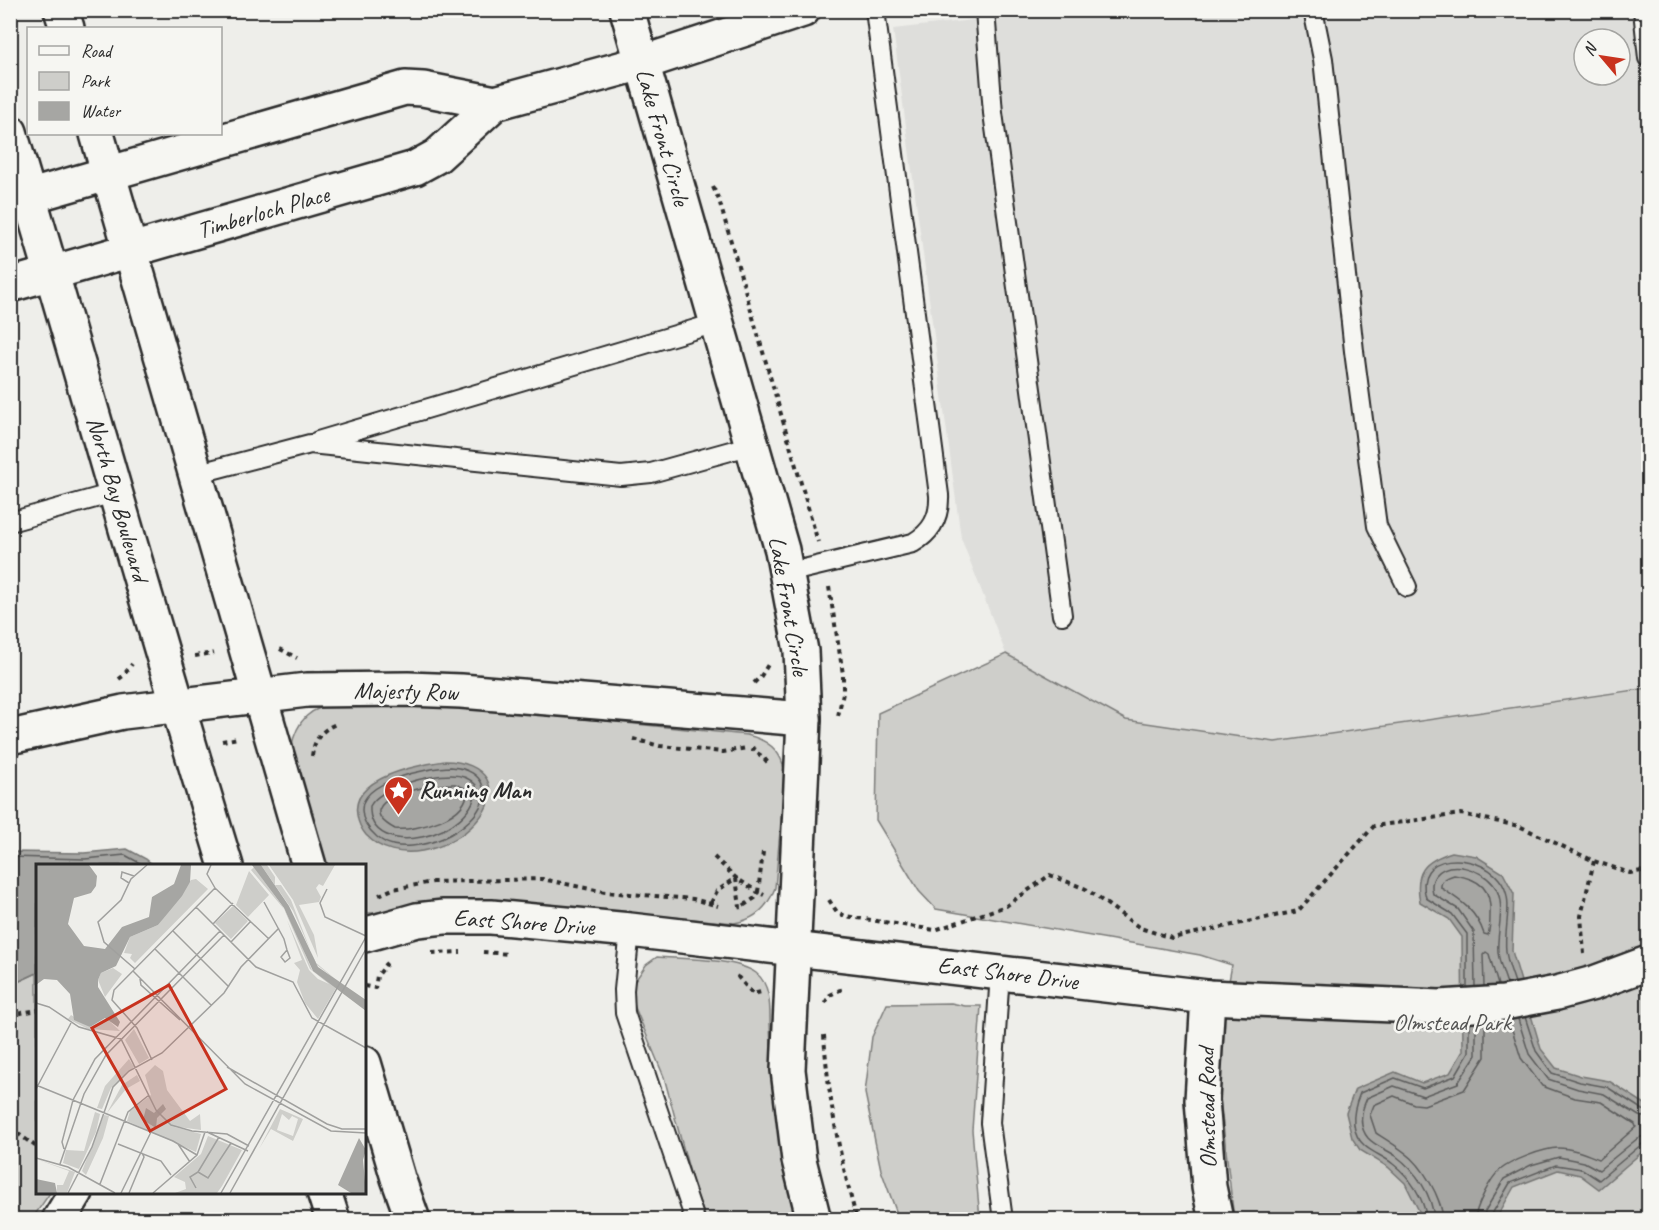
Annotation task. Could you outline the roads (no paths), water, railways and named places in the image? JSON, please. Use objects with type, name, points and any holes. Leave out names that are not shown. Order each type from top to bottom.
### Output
[{"type":"street","points":[[62,10],[67,27]]},
{"type":"street","name":"Lake Front Circle","points":[[627,10],[787,573],[801,651],[804,719],[788,1070],[799,1160],[814,1220]]},
{"type":"street","name":"Timberloch Place","points":[[20,199],[405,88],[423,89],[495,103],[642,63],[803,10]]},
{"type":"street","name":"Timberloch Place","points":[[10,285],[415,168],[437,156],[495,103]]},
{"type":"street","name":"North Bay Boulevard","points":[[10,132],[20,199],[52,273],[117,492],[176,705],[225,864]]},
{"type":"street","points":[[98,135],[308,864]]},
{"type":"street","name":"Majesty Row","points":[[10,737],[123,712],[307,690],[408,689],[484,693],[804,719]]},
{"type":"street","name":"East Shore Drive","points":[[366,934],[417,920],[456,916],[491,917],[630,930],[1208,996],[1440,1007],[1504,1003],[1557,993],[1594,983],[1648,963]]},
{"type":"street","name":"Olmstead Road","points":[[1208,996],[1202,1100],[1209,1187],[1216,1220]]},
{"type":"street","points":[[366,1070],[413,1220]]},
{"type":"street","points":[[59,1220],[75,1194]]},
{"type":"street","points":[[325,1194],[333,1220]]},
{"type":"lane","points":[[787,573],[914,543],[929,531],[938,514],[939,495],[875,10]]},
{"type":"lane","points":[[985,10],[993,113],[1062,615]]},
{"type":"lane","points":[[1313,10],[1323,59],[1354,351],[1377,526],[1407,587]]},
{"type":"lane","points":[[1643,10],[1648,58]]},
{"type":"lane","points":[[196,474],[310,444],[716,323]]},
{"type":"lane","points":[[310,444],[621,476],[662,471],[752,445]]},
{"type":"lane","points":[[10,522],[117,492]]},
{"type":"lane","points":[[630,930],[624,983],[625,1012],[695,1220]]},
{"type":"lane","points":[[1000,973],[990,1123],[1003,1220]]},
{"type":"water","points":[[445,761],[471,766],[487,779],[490,788],[489,799],[485,810],[476,822],[452,841],[422,851],[392,850],[378,845],[366,835],[357,815],[358,802],[364,791],[388,775]]},
{"type":"water","points":[[127,849],[152,864],[36,864],[36,973],[11,985],[11,852],[84,853]]},
{"type":"water","points":[[1452,852],[1476,856],[1503,873],[1514,894],[1512,951],[1541,1049],[1556,1068],[1581,1076],[1609,1081],[1648,1106],[1648,1147],[1599,1189],[1580,1175],[1558,1170],[1514,1187],[1496,1219],[1423,1219],[1405,1183],[1388,1167],[1360,1150],[1352,1138],[1346,1113],[1355,1089],[1395,1072],[1422,1083],[1450,1073],[1463,1051],[1462,937],[1449,919],[1420,902],[1419,892],[1420,875],[1423,869],[1434,859]]},
{"type":"place","name":"Running Man","points":[[398,816]]},
{"type":"park label","name":"Olmstead Park","points":[[1452,1022]]}]
